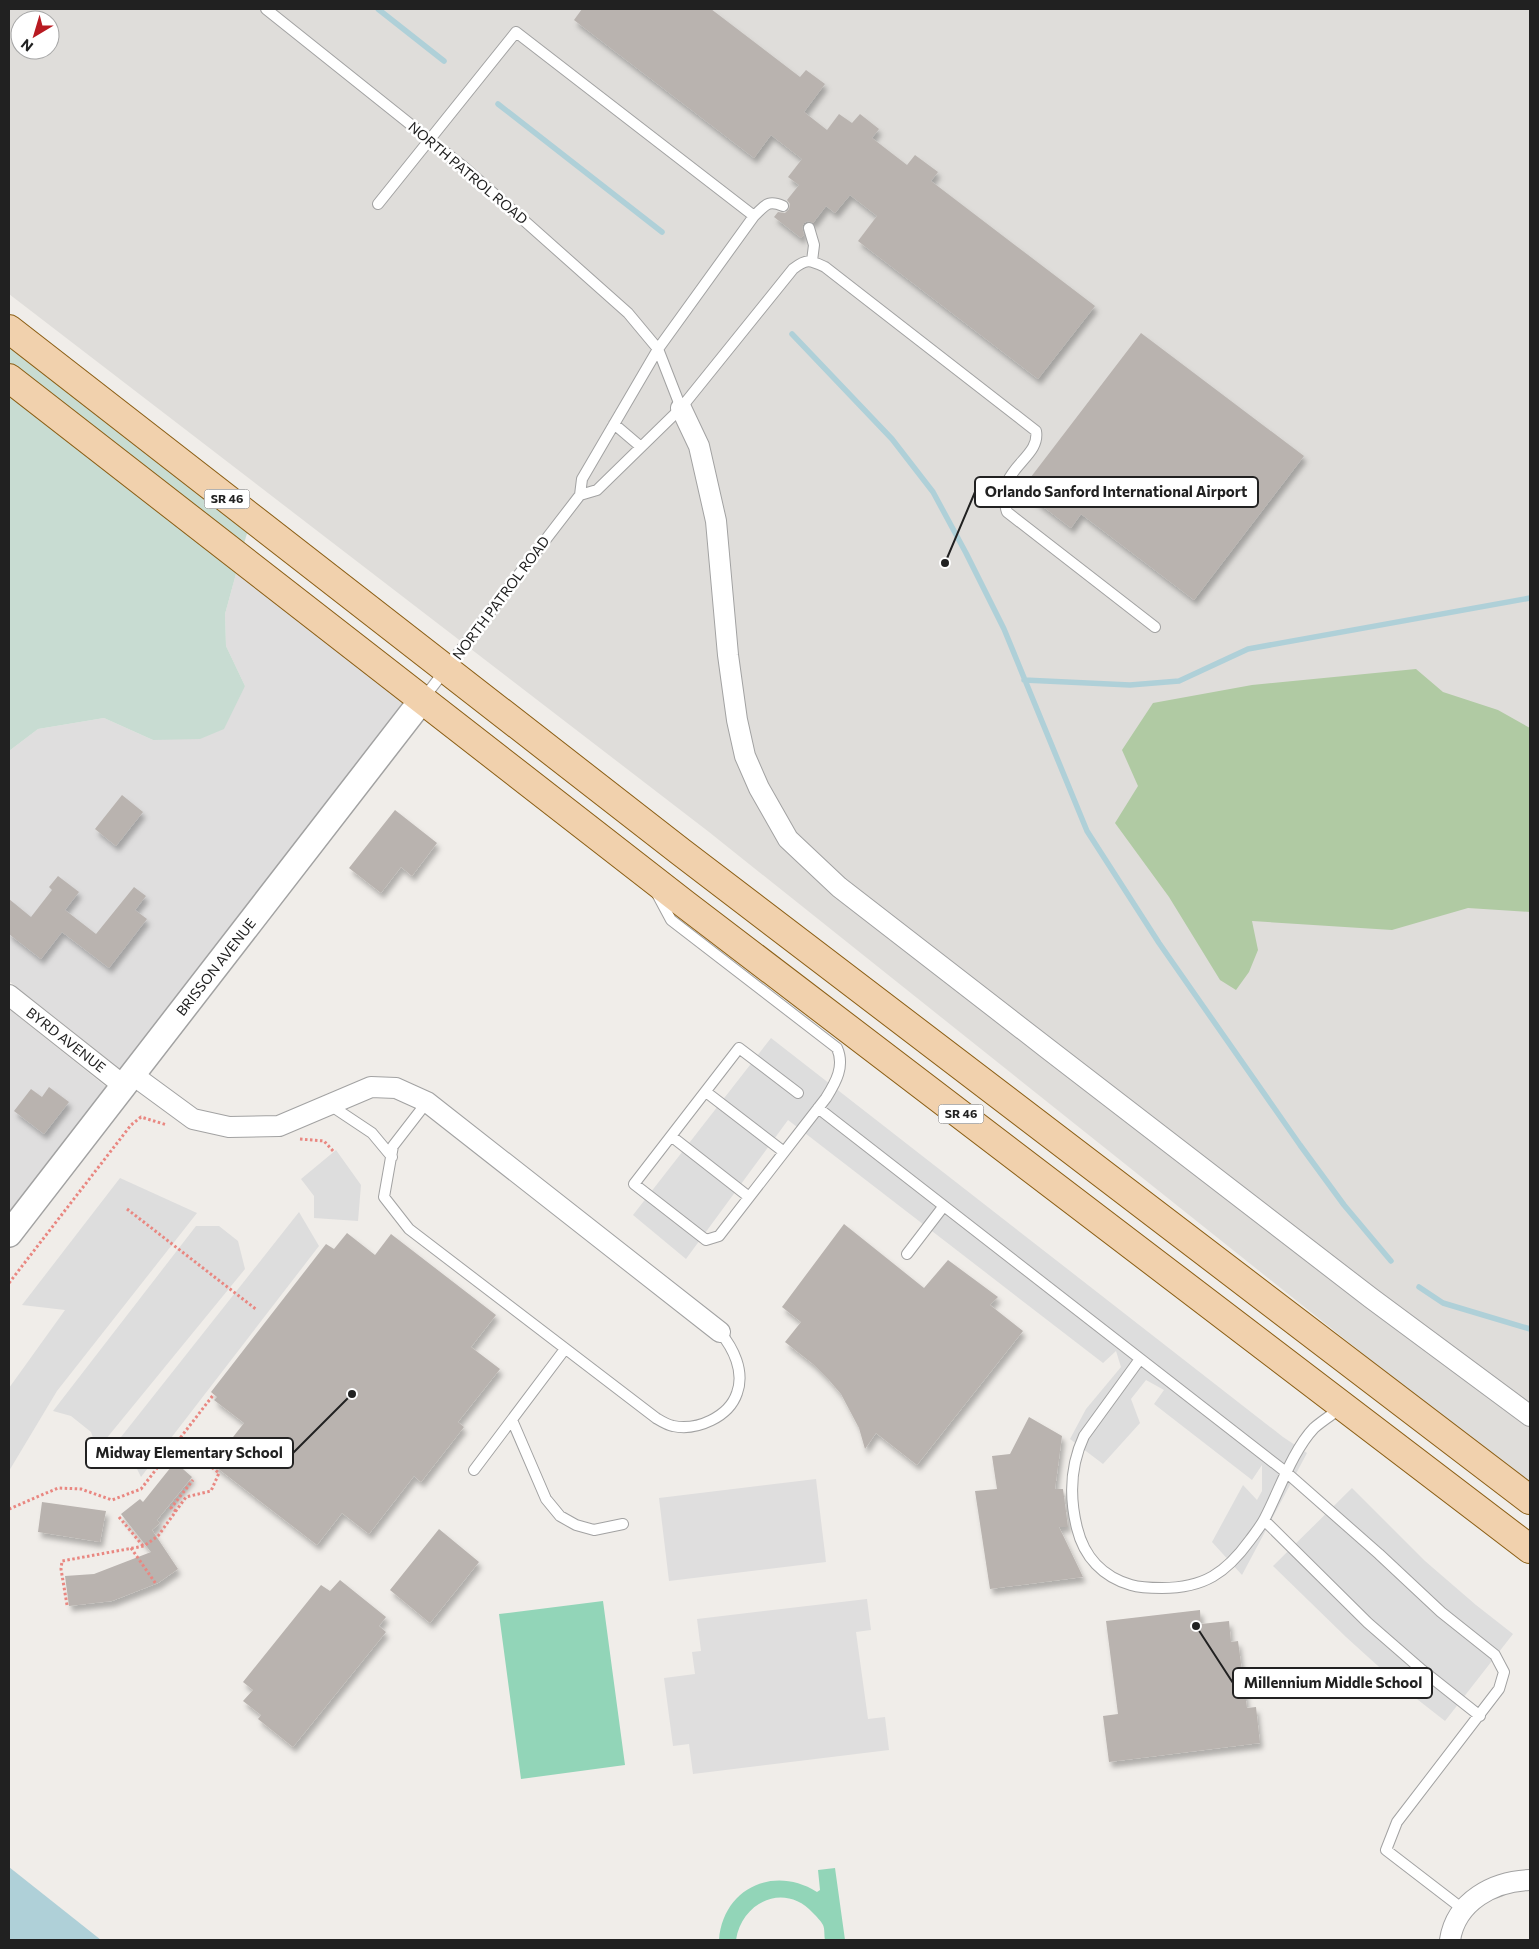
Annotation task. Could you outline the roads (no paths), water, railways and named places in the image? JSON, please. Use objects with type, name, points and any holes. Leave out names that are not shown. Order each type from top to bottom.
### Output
[{"type":"main road","name":"SR 46","points":[[9,329],[681,852],[1530,1500]]},
{"type":"main road","name":"SR 46","points":[[9,378],[645,873],[1530,1549]]},
{"type":"street","points":[[681,408],[699,446],[716,521],[728,655],[737,720],[745,756],[759,788],[788,840],[839,887],[1371,1298],[1530,1416]]},
{"type":"street","name":"BRISSON AVENUE","points":[[9,1234],[422,700]]},
{"type":"street","name":"BYRD AVENUE","points":[[9,995],[128,1080],[193,1119],[229,1127],[279,1126],[371,1086],[396,1088],[427,1102],[720,1332]]},
{"type":"street","points":[[1450,1940],[1456,1922],[1475,1898],[1487,1890],[1515,1880],[1530,1880]]},
{"type":"lane","name":"NORTH PATROL ROAD","points":[[266,9],[466,168],[628,313],[658,349],[681,408],[597,490],[580,495]]},
{"type":"lane","points":[[378,204],[516,32],[754,216]]},
{"type":"lane","points":[[658,349],[754,216],[768,203],[774,202],[782,206]]},
{"type":"lane","points":[[809,228],[814,246],[812,261]]},
{"type":"lane","points":[[681,408],[793,269],[803,261],[812,261],[825,267],[1036,431],[1037,437],[1034,445],[1008,480],[1003,491],[1007,512],[1155,627]]},
{"type":"lane","name":"NORTH PATROL ROAD","points":[[422,700],[580,495],[582,479],[658,349]]},
{"type":"lane","points":[[614,424],[641,447]]},
{"type":"lane","points":[[645,873],[671,920],[837,1048],[841,1058],[840,1071],[835,1084],[719,1236],[706,1240],[634,1184],[739,1048],[798,1093]]},
{"type":"lane","points":[[706,1092],[784,1152]]},
{"type":"lane","points":[[427,1102],[394,1146],[384,1197],[409,1229],[656,1418],[672,1426],[693,1426],[713,1419],[728,1409],[738,1393],[737,1361],[731,1346],[720,1332]]},
{"type":"lane","points":[[330,1105],[372,1133],[392,1157]]},
{"type":"lane","points":[[818,1108],[1287,1473],[1441,1612],[1495,1655],[1504,1672],[1499,1689],[1397,1822],[1386,1850],[1464,1910]]},
{"type":"lane","points":[[671,1136],[749,1197]]},
{"type":"lane","points":[[907,1254],[943,1207]]},
{"type":"lane","points":[[474,1470],[565,1349]]},
{"type":"lane","points":[[1140,1359],[1084,1436],[1074,1462],[1072,1480],[1074,1515],[1078,1532],[1092,1561],[1103,1572],[1119,1581],[1134,1586],[1178,1588],[1201,1582],[1233,1562],[1264,1520],[1297,1454],[1314,1429],[1344,1406]]},
{"type":"lane","points":[[512,1420],[546,1499],[560,1516],[576,1525],[594,1530],[623,1524]]},
{"type":"lane","points":[[1264,1520],[1368,1623],[1422,1670],[1480,1716]]},
{"type":"water","points":[[9,1867],[101,1940],[9,1940]]},
{"type":"waterway","points":[[378,9],[444,61]]},
{"type":"waterway","points":[[498,104],[662,232]]},
{"type":"waterway","points":[[792,334],[892,439],[933,492],[1004,629],[1087,831],[1159,943],[1300,1145],[1344,1205],[1391,1261]]},
{"type":"waterway","points":[[1024,680],[1130,685],[1179,681],[1248,649],[1530,598]]},
{"type":"waterway","points":[[1419,1287],[1443,1303],[1530,1329]]},
{"type":"place","name":"Orlando Sanford International Airport","points":[[945,563]]},
{"type":"place","name":"Midway Elementary School","points":[[352,1394]]},
{"type":"place","name":"Millennium Middle School","points":[[1196,1626]]}]
